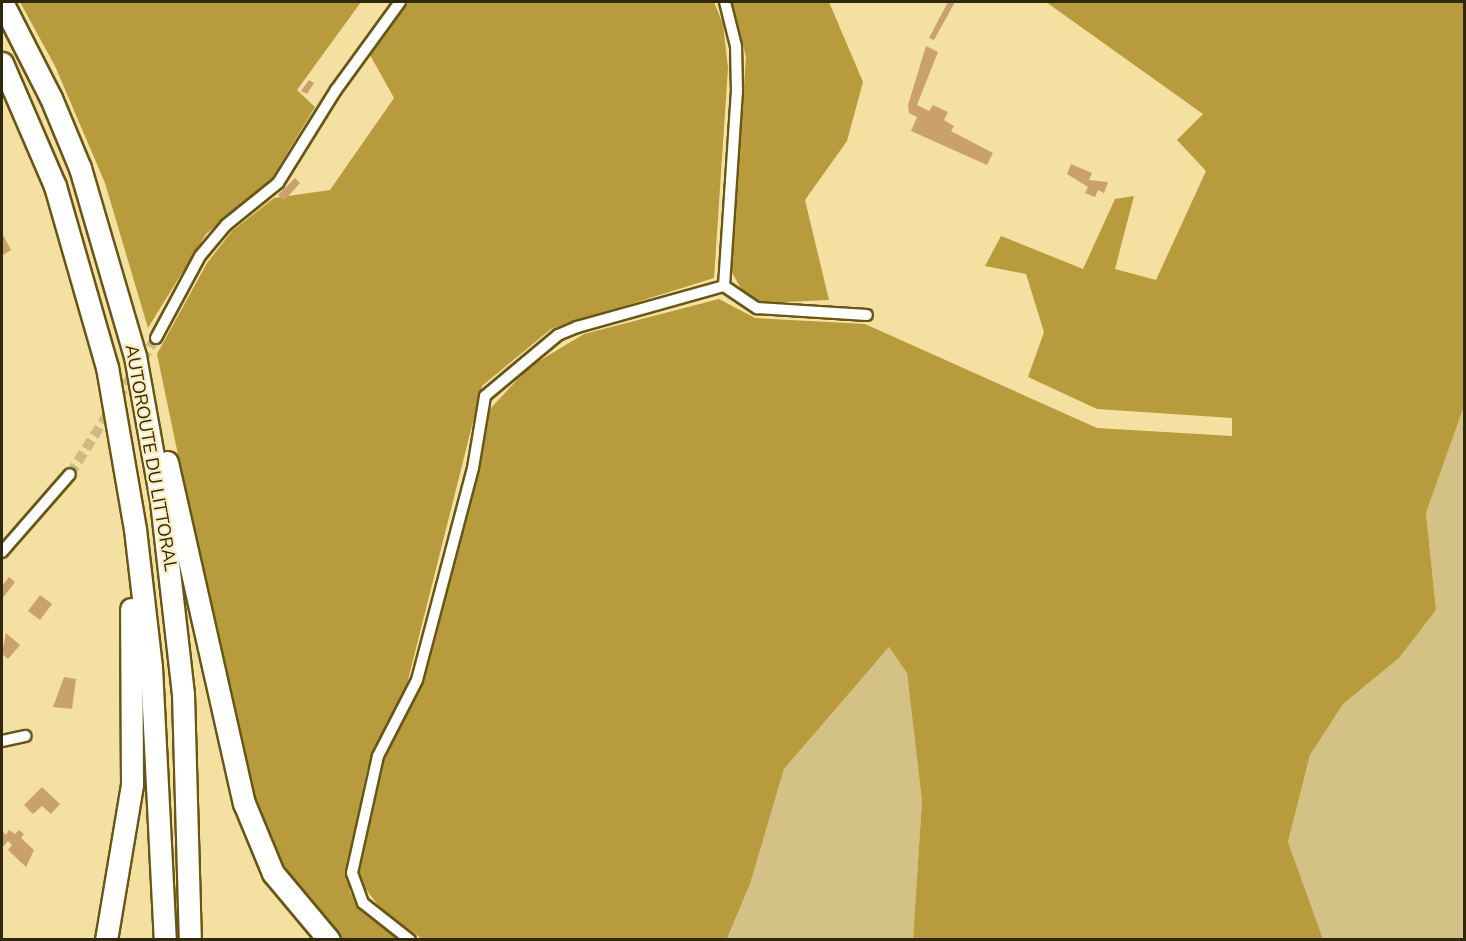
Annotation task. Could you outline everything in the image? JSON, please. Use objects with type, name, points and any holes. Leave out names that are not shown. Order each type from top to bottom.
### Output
[{"type":"highway","name":"AUTOROUTE DU LITTORAL","points":[[2,2],[55,106],[118,288],[150,430],[171,575],[187,764],[190,939]]},
{"type":"highway","name":"AUTOROUTE DU LITTORAL","points":[[2,63],[62,206],[107,367],[135,529],[152,667],[165,939]]},
{"type":"highway","points":[[118,288],[172,478],[244,803],[273,873],[329,939]]},
{"type":"highway","points":[[106,939],[125,846],[135,734],[133,626],[107,367]]},
{"type":"street","points":[[156,338],[200,256],[226,225],[278,183],[336,90],[400,2]]},
{"type":"street","points":[[724,286],[737,92],[736,46],[725,2]]},
{"type":"street","points":[[410,939],[363,903],[352,873],[378,756],[417,680],[473,468],[485,396],[558,335],[577,327],[724,286],[757,308],[867,315]]},
{"type":"street","points":[[2,552],[70,474]]},
{"type":"street","points":[[2,741],[25,736]]},
{"type":"shaded area","points":[[20,2],[361,2],[297,90],[315,107],[272,178],[206,234],[148,328],[105,183],[55,66]]},
{"type":"shaded area","points":[[409,2],[714,2],[723,24],[728,68],[714,278],[551,329],[482,386],[406,688],[367,770],[348,864],[350,892],[358,905],[401,939],[339,939],[293,889],[267,843],[241,757],[157,354],[207,263],[232,231],[274,198],[330,190],[394,98],[370,55]]},
{"type":"shaded area","points":[[732,2],[829,2],[863,82],[847,141],[805,200],[829,300],[764,303],[743,292],[731,271],[746,57]]},
{"type":"shaded area","points":[[1046,2],[1464,2],[1464,406],[1426,513],[1436,610],[1399,658],[1343,704],[1310,755],[1288,842],[1323,939],[913,939],[922,801],[907,673],[889,647],[784,769],[750,884],[727,939],[422,939],[381,909],[357,878],[376,775],[420,686],[489,410],[529,367],[584,334],[719,299],[755,318],[865,324],[1097,428],[1232,436],[1232,418],[1097,409],[1028,377],[1044,332],[1026,274],[985,266],[1001,236],[1083,269],[1115,199],[1134,196],[1115,269],[1156,280],[1206,171],[1177,140],[1203,114]]},
{"type":"shaded area","points":[[1464,406],[1464,939],[1323,939],[1288,842],[1310,755],[1343,704],[1399,658],[1436,610],[1426,513]]},
{"type":"shaded area","points":[[889,647],[907,672],[922,801],[913,939],[727,940],[750,884],[784,769]]},
{"type":"building","points":[[948,2],[955,2],[934,40],[929,38]]},
{"type":"building","points":[[926,46],[938,52],[917,105],[929,111],[933,105],[948,112],[944,120],[954,126],[951,131],[993,153],[987,165],[911,131],[917,117],[909,113],[908,105]]},
{"type":"building","points":[[309,80],[314,83],[307,94],[301,91]]},
{"type":"building","points":[[1071,164],[1092,173],[1089,180],[1108,182],[1104,193],[1098,190],[1095,197],[1085,193],[1088,187],[1067,174]]},
{"type":"building","points":[[295,178],[300,183],[284,201],[278,195]]},
{"type":"building","points":[[2,233],[11,250],[3,255],[2,252]]},
{"type":"building","points":[[9,577],[15,582],[2,599],[2,586]]},
{"type":"building","points":[[40,595],[52,604],[40,620],[28,611]]},
{"type":"building","points":[[6,633],[20,645],[8,659],[2,654]]},
{"type":"building","points":[[64,677],[76,679],[72,709],[53,707]]},
{"type":"building","points":[[42,787],[60,804],[51,814],[42,806],[33,814],[24,805]]},
{"type":"building","points":[[9,830],[15,834],[19,830],[24,834],[21,838],[34,850],[26,867],[8,850],[12,845],[8,841],[2,848],[2,831],[6,835]]},
{"type":"tunnel","points":[[70,474],[156,338]]}]
